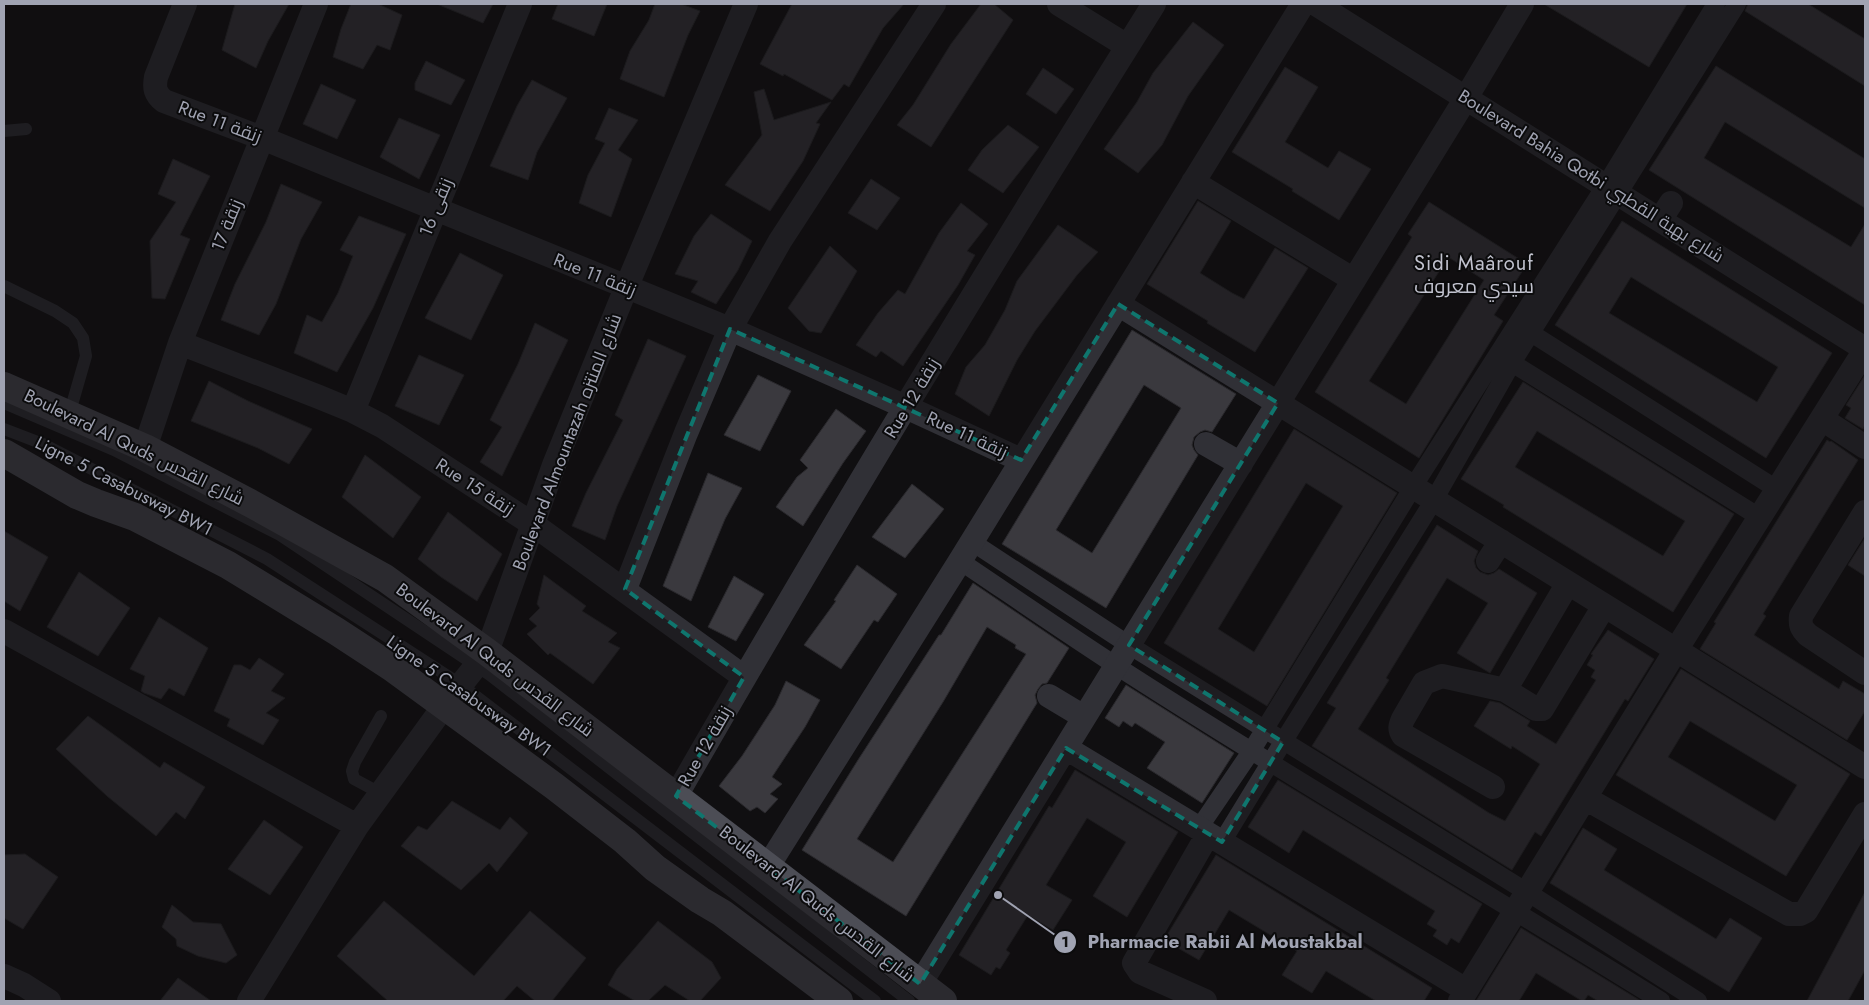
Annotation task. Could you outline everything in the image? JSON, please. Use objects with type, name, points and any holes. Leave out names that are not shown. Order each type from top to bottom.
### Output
[{"type":"main road","name":"Boulevard Al Quds شارع القدس","points":[[4,386],[145,448],[250,503],[385,578],[482,659],[676,796],[768,866],[914,992],[943,1001]]},
{"type":"main road","points":[[4,453],[77,495],[135,517],[228,565],[336,630],[554,786],[625,841],[655,868],[700,900],[722,912],[839,1001]]},
{"type":"street","name":"Rue 11 زنقة","points":[[185,4],[154,86],[156,92],[164,101],[262,138],[730,329],[1021,460]]},
{"type":"street","name":"زنقة 17","points":[[145,448],[180,343],[316,4]]},
{"type":"street","name":"زنقى 16","points":[[353,411],[520,4]]},
{"type":"street","name":"Boulevard Almountazah شارع المنتزه","points":[[251,1001],[357,826],[460,684],[482,659],[534,525],[554,465],[626,288],[746,4]]},
{"type":"street","points":[[625,589],[686,433],[730,329],[780,241],[934,4]]},
{"type":"street","points":[[1059,4],[1127,46]]},
{"type":"street","name":"Rue 12 زنقة","points":[[676,796],[744,677],[906,407],[1154,4]]},
{"type":"street","points":[[768,866],[966,551],[1303,4]]},
{"type":"street","name":"Boulevard Bahia Qotbi شارع بهية القطبي","points":[[1316,4],[1611,190],[1665,211],[1865,349]]},
{"type":"street","points":[[914,992],[1241,464],[1522,4]]},
{"type":"street","points":[[1210,835],[1270,762],[1434,500],[1531,333],[1716,4]]},
{"type":"street","points":[[1205,1001],[1140,972],[1134,963],[1210,835],[1252,750],[1413,487],[1737,4]]},
{"type":"street","points":[[1193,182],[1354,280]]},
{"type":"street","points":[[1118,304],[1278,403],[1348,457],[1413,487],[1865,767]]},
{"type":"street","points":[[1531,333],[1778,490]]},
{"type":"street","name":"Rue 15 زنقة","points":[[180,343],[353,411],[382,426],[534,525],[625,589],[744,677]]},
{"type":"street","points":[[1066,748],[1210,835],[1463,996],[1676,650],[1865,349]]},
{"type":"street","points":[[1512,363],[1760,518]]},
{"type":"street","points":[[1822,419],[1865,447]]},
{"type":"street","points":[[1206,444],[1241,464]]},
{"type":"street","points":[[1865,512],[1801,616],[1800,624],[1802,630],[1808,635],[1865,673]]},
{"type":"street","points":[[1488,561],[1501,541]]},
{"type":"street","points":[[966,551],[1129,645],[1283,742],[1521,901],[1661,1001]]},
{"type":"street","points":[[966,551],[1116,665],[1270,762],[1698,1001]]},
{"type":"street","points":[[1505,690],[1568,583]]},
{"type":"street","points":[[1493,787],[1403,735],[1400,731],[1400,725],[1424,683],[1442,676],[1505,690],[1536,709],[1542,709],[1604,606]]},
{"type":"street","points":[[4,631],[357,826]]},
{"type":"street","points":[[1049,696],[1084,717]]},
{"type":"street","points":[[1585,798],[1789,914],[1794,915],[1806,912],[1865,814]]},
{"type":"street","points":[[4,976],[24,985],[49,1001]]},
{"type":"lane","points":[[4,131],[26,130]]},
{"type":"lane","points":[[4,286],[55,311],[74,323],[83,338],[86,356],[68,415]]},
{"type":"lane","name":"Ligne 5 Casabusway BW1","points":[[4,403],[114,450],[280,535],[482,659],[490,675],[914,992]]},
{"type":"lane","name":"Ligne 5 Casabusway BW1","points":[[4,429],[43,444],[267,559],[460,684],[875,1001]]},
{"type":"lane","points":[[380,793],[354,779],[352,771],[355,762],[381,716]]},
{"type":"highlighted area","points":[[1118,304],[1278,403],[1129,645],[1283,742],[1222,842],[1066,748],[920,984],[676,796],[744,677],[625,589],[730,329],[1021,460]]},
{"type":"building","points":[[235,4],[289,4],[268,41],[256,68],[222,50]]},
{"type":"building","points":[[351,4],[378,4],[402,15],[390,50],[377,45],[363,69],[333,57]]},
{"type":"building","points":[[437,4],[493,4],[483,23]]},
{"type":"building","points":[[558,4],[607,4],[594,36],[552,19]]},
{"type":"building","points":[[655,4],[681,4],[700,11],[688,35],[664,97],[620,79],[630,51],[649,20]]},
{"type":"building","points":[[792,4],[904,4],[883,28],[849,87],[844,84],[832,100],[784,74],[783,76],[760,64]]},
{"type":"building","points":[[981,4],[994,4],[1013,20],[931,147],[897,125],[913,105],[951,44]]},
{"type":"building","points":[[1544,4],[1687,4],[1649,67]]},
{"type":"building","points":[[1748,4],[1808,4],[1865,39],[1865,86],[1745,11]]},
{"type":"building","points":[[1193,22],[1224,45],[1188,96],[1162,145],[1138,173],[1104,149],[1137,102],[1153,73]]},
{"type":"building","points":[[426,61],[465,80],[451,105],[415,90],[415,83]]},
{"type":"building","points":[[1716,66],[1865,159],[1865,208],[1725,122],[1704,158],[1851,247],[1865,224],[1865,305],[1649,170]]},
{"type":"building","points":[[1285,67],[1318,87],[1285,142],[1328,168],[1339,151],[1371,169],[1339,220],[1232,152]]},
{"type":"building","points":[[1043,68],[1074,89],[1056,114],[1026,94]]},
{"type":"building","points":[[532,80],[567,98],[537,152],[528,180],[490,166],[517,106]]},
{"type":"building","points":[[321,84],[356,100],[337,139],[303,124]]},
{"type":"building","points":[[764,89],[774,120],[831,102],[816,123],[820,124],[803,161],[770,211],[725,185],[762,135],[754,92]]},
{"type":"building","points":[[609,108],[638,120],[618,150],[632,159],[611,217],[579,203],[588,175],[605,143],[595,139]]},
{"type":"building","points":[[399,118],[440,135],[419,179],[380,157]]},
{"type":"building","points":[[1008,125],[1039,147],[1003,193],[968,170],[982,150]]},
{"type":"building","points":[[173,159],[210,176],[180,235],[190,239],[165,299],[152,298],[150,241],[176,202],[158,194]]},
{"type":"building","points":[[871,179],[900,198],[877,230],[848,213]]},
{"type":"building","points":[[281,184],[322,202],[301,239],[276,304],[259,335],[221,320],[235,284],[266,222]]},
{"type":"building","points":[[1198,201],[1231,221],[1200,273],[1232,293],[1244,299],[1275,248],[1308,268],[1255,352],[1147,284]]},
{"type":"building","points":[[1429,202],[1527,264],[1494,315],[1503,321],[1419,458],[1315,392],[1412,237],[1408,234]],"holes":[[[1450,258],[1484,280],[1406,404],[1369,381],[1447,259],[1449,261]]]},
{"type":"building","points":[[961,203],[988,224],[967,251],[975,255],[958,285],[903,366],[881,351],[876,357],[856,345],[878,313],[898,290],[905,294],[939,233]]},
{"type":"building","points":[[711,214],[752,241],[738,270],[716,304],[691,292],[698,281],[675,274],[694,236]]},
{"type":"building","points":[[359,216],[406,234],[373,308],[337,372],[294,353],[307,315],[322,322],[338,293],[353,256],[340,250]]},
{"type":"building","points":[[1622,221],[1832,353],[1766,458],[1555,325]],"holes":[[[1631,277],[1778,367],[1757,402],[1609,313]]]},
{"type":"building","points":[[1058,225],[1098,252],[1077,275],[1035,331],[1017,360],[989,416],[955,394],[966,367],[985,345],[1005,310],[1017,281]]},
{"type":"building","points":[[830,246],[857,271],[821,333],[809,331],[788,308]]},
{"type":"building","points":[[460,253],[503,275],[471,340],[425,318]]},
{"type":"building","points":[[535,323],[568,340],[502,476],[480,462],[502,427],[490,420],[518,364]]},
{"type":"building","points":[[1132,330],[1236,394],[1212,432],[1205,430],[1194,437],[1192,445],[1198,455],[1106,608],[1002,544]],"holes":[[[1144,385],[1181,408],[1092,553],[1056,530]]]},
{"type":"building","points":[[648,339],[686,356],[617,506],[605,540],[572,526],[586,493],[623,420],[615,415]]},
{"type":"building","points":[[419,355],[464,375],[439,425],[395,406]]},
{"type":"building","points":[[758,375],[791,391],[760,451],[724,435]]},
{"type":"building","points":[[1865,375],[1865,425],[1863,429],[1845,418],[1851,408],[1846,405]]},
{"type":"building","points":[[209,381],[248,401],[312,429],[289,464],[258,448],[191,421]]},
{"type":"building","points":[[1523,382],[1734,514],[1673,612],[1461,479]],"holes":[[[1537,431],[1685,521],[1663,556],[1515,467]]]},
{"type":"building","points":[[836,409],[866,431],[803,526],[776,507],[797,477],[808,468],[800,460]]},
{"type":"building","points":[[1294,429],[1397,493],[1267,706],[1164,643]],"holes":[[[1306,483],[1343,506],[1254,652],[1218,629]]]},
{"type":"building","points":[[1827,440],[1858,460],[1763,614],[1766,616],[1754,635],[1839,689],[1843,681],[1865,694],[1865,711],[1847,740],[1700,649],[1716,623],[1714,622]]},
{"type":"building","points":[[365,455],[421,497],[393,538],[342,497]]},
{"type":"building","points":[[708,473],[742,488],[725,519],[691,601],[663,586]]},
{"type":"building","points":[[912,484],[944,509],[905,558],[872,537]]},
{"type":"building","points":[[448,512],[502,554],[477,601],[418,559]]},
{"type":"building","points":[[1437,525],[1478,551],[1474,561],[1476,568],[1480,572],[1488,575],[1499,569],[1537,593],[1490,673],[1457,653],[1488,603],[1447,578],[1386,678],[1389,680],[1358,729],[1489,813],[1505,821],[1540,764],[1512,746],[1511,749],[1474,726],[1490,701],[1500,703],[1530,721],[1527,726],[1556,744],[1596,680],[1591,677],[1595,670],[1587,665],[1593,655],[1591,654],[1608,630],[1654,659],[1628,701],[1625,699],[1541,836],[1535,832],[1512,870],[1312,746],[1336,708],[1327,703]]},
{"type":"building","points":[[4,531],[48,557],[20,611],[4,601]]},
{"type":"building","points":[[1865,538],[1865,576],[1848,565]]},
{"type":"building","points":[[857,565],[897,594],[878,622],[874,620],[841,669],[804,645],[836,601],[834,600]]},
{"type":"building","points":[[79,572],[130,608],[98,656],[47,627]]},
{"type":"building","points":[[544,575],[586,606],[582,611],[617,633],[608,642],[620,648],[593,684],[550,653],[548,655],[527,634],[537,626],[529,619],[540,608],[537,604]]},
{"type":"building","points":[[734,576],[764,594],[736,641],[708,627]]},
{"type":"building","points":[[973,583],[1069,648],[1047,683],[1042,684],[1038,689],[1035,695],[1037,703],[906,916],[802,850],[858,760],[939,635],[941,635]],"holes":[[[987,627],[1016,645],[1015,648],[1026,654],[893,862],[857,839],[943,702]]]},
{"type":"building","points":[[159,617],[208,648],[184,696],[169,688],[161,699],[144,693],[141,691],[145,676],[130,669]]},
{"type":"building","points":[[259,658],[284,674],[271,691],[285,698],[266,713],[279,720],[263,745],[227,726],[230,719],[214,711],[234,665],[241,665],[250,670]]},
{"type":"building","points":[[1681,669],[1850,774],[1786,876],[1616,775]],"holes":[[[1690,721],[1797,785],[1775,821],[1668,757]]]},
{"type":"building","points":[[786,681],[820,700],[805,727],[772,777],[782,784],[770,794],[778,799],[765,813],[757,807],[750,811],[719,786],[742,756],[775,705]]},
{"type":"building","points":[[1126,685],[1234,753],[1202,803],[1147,768],[1165,742],[1135,723],[1132,727],[1123,721],[1119,727],[1105,718]]},
{"type":"building","points":[[88,716],[160,768],[164,762],[205,787],[185,819],[176,812],[156,836],[107,796],[56,749]]},
{"type":"building","points":[[1075,770],[1178,832],[1127,917],[1093,896],[1126,842],[1087,818],[1046,885],[1072,900],[1053,930],[1028,915],[1006,950],[1010,953],[1000,969],[996,967],[991,975],[959,955],[1049,806],[1052,808]]},
{"type":"building","points":[[1278,780],[1482,904],[1459,943],[1451,938],[1447,945],[1433,936],[1437,930],[1427,924],[1435,911],[1303,830],[1289,853],[1248,827]]},
{"type":"building","points":[[452,801],[500,830],[510,817],[528,833],[497,872],[489,863],[461,890],[401,846],[418,826],[427,830]]},
{"type":"building","points":[[264,820],[303,847],[270,895],[228,869]]},
{"type":"building","points":[[1583,828],[1617,849],[1604,870],[1716,939],[1730,918],[1762,938],[1729,992],[1550,883]]},
{"type":"building","points":[[25,854],[58,877],[23,929],[4,918],[4,855]]},
{"type":"building","points":[[1216,855],[1432,988],[1424,1001],[1376,1001],[1326,971],[1312,993],[1282,975],[1297,951],[1229,910],[1199,960],[1164,940]]},
{"type":"building","points":[[1865,892],[1865,970],[1848,1001],[1807,1001]]},
{"type":"building","points":[[384,901],[474,976],[530,911],[586,958],[552,1001],[535,1001],[517,986],[503,1001],[388,1001],[337,956]]},
{"type":"building","points":[[172,905],[193,922],[221,924],[237,955],[226,963],[198,956],[177,946],[176,939],[162,927]]},
{"type":"building","points":[[658,921],[712,962],[721,978],[700,1001],[690,1001],[665,985],[648,1001],[635,1001],[608,985],[617,969]]},
{"type":"building","points":[[1521,928],[1641,1001],[1598,1001],[1588,995],[1582,1001],[1536,973],[1519,1001],[1476,1001]]},
{"type":"building","points":[[178,978],[211,1001],[160,1001]]},
{"type":"place","name":"Pharmacie Rabii Al Moustakbal","points":[[998,895]]},
{"type":"district","name":"Sidi Maârouf سيدي معروف","points":[[1474,274]]}]
